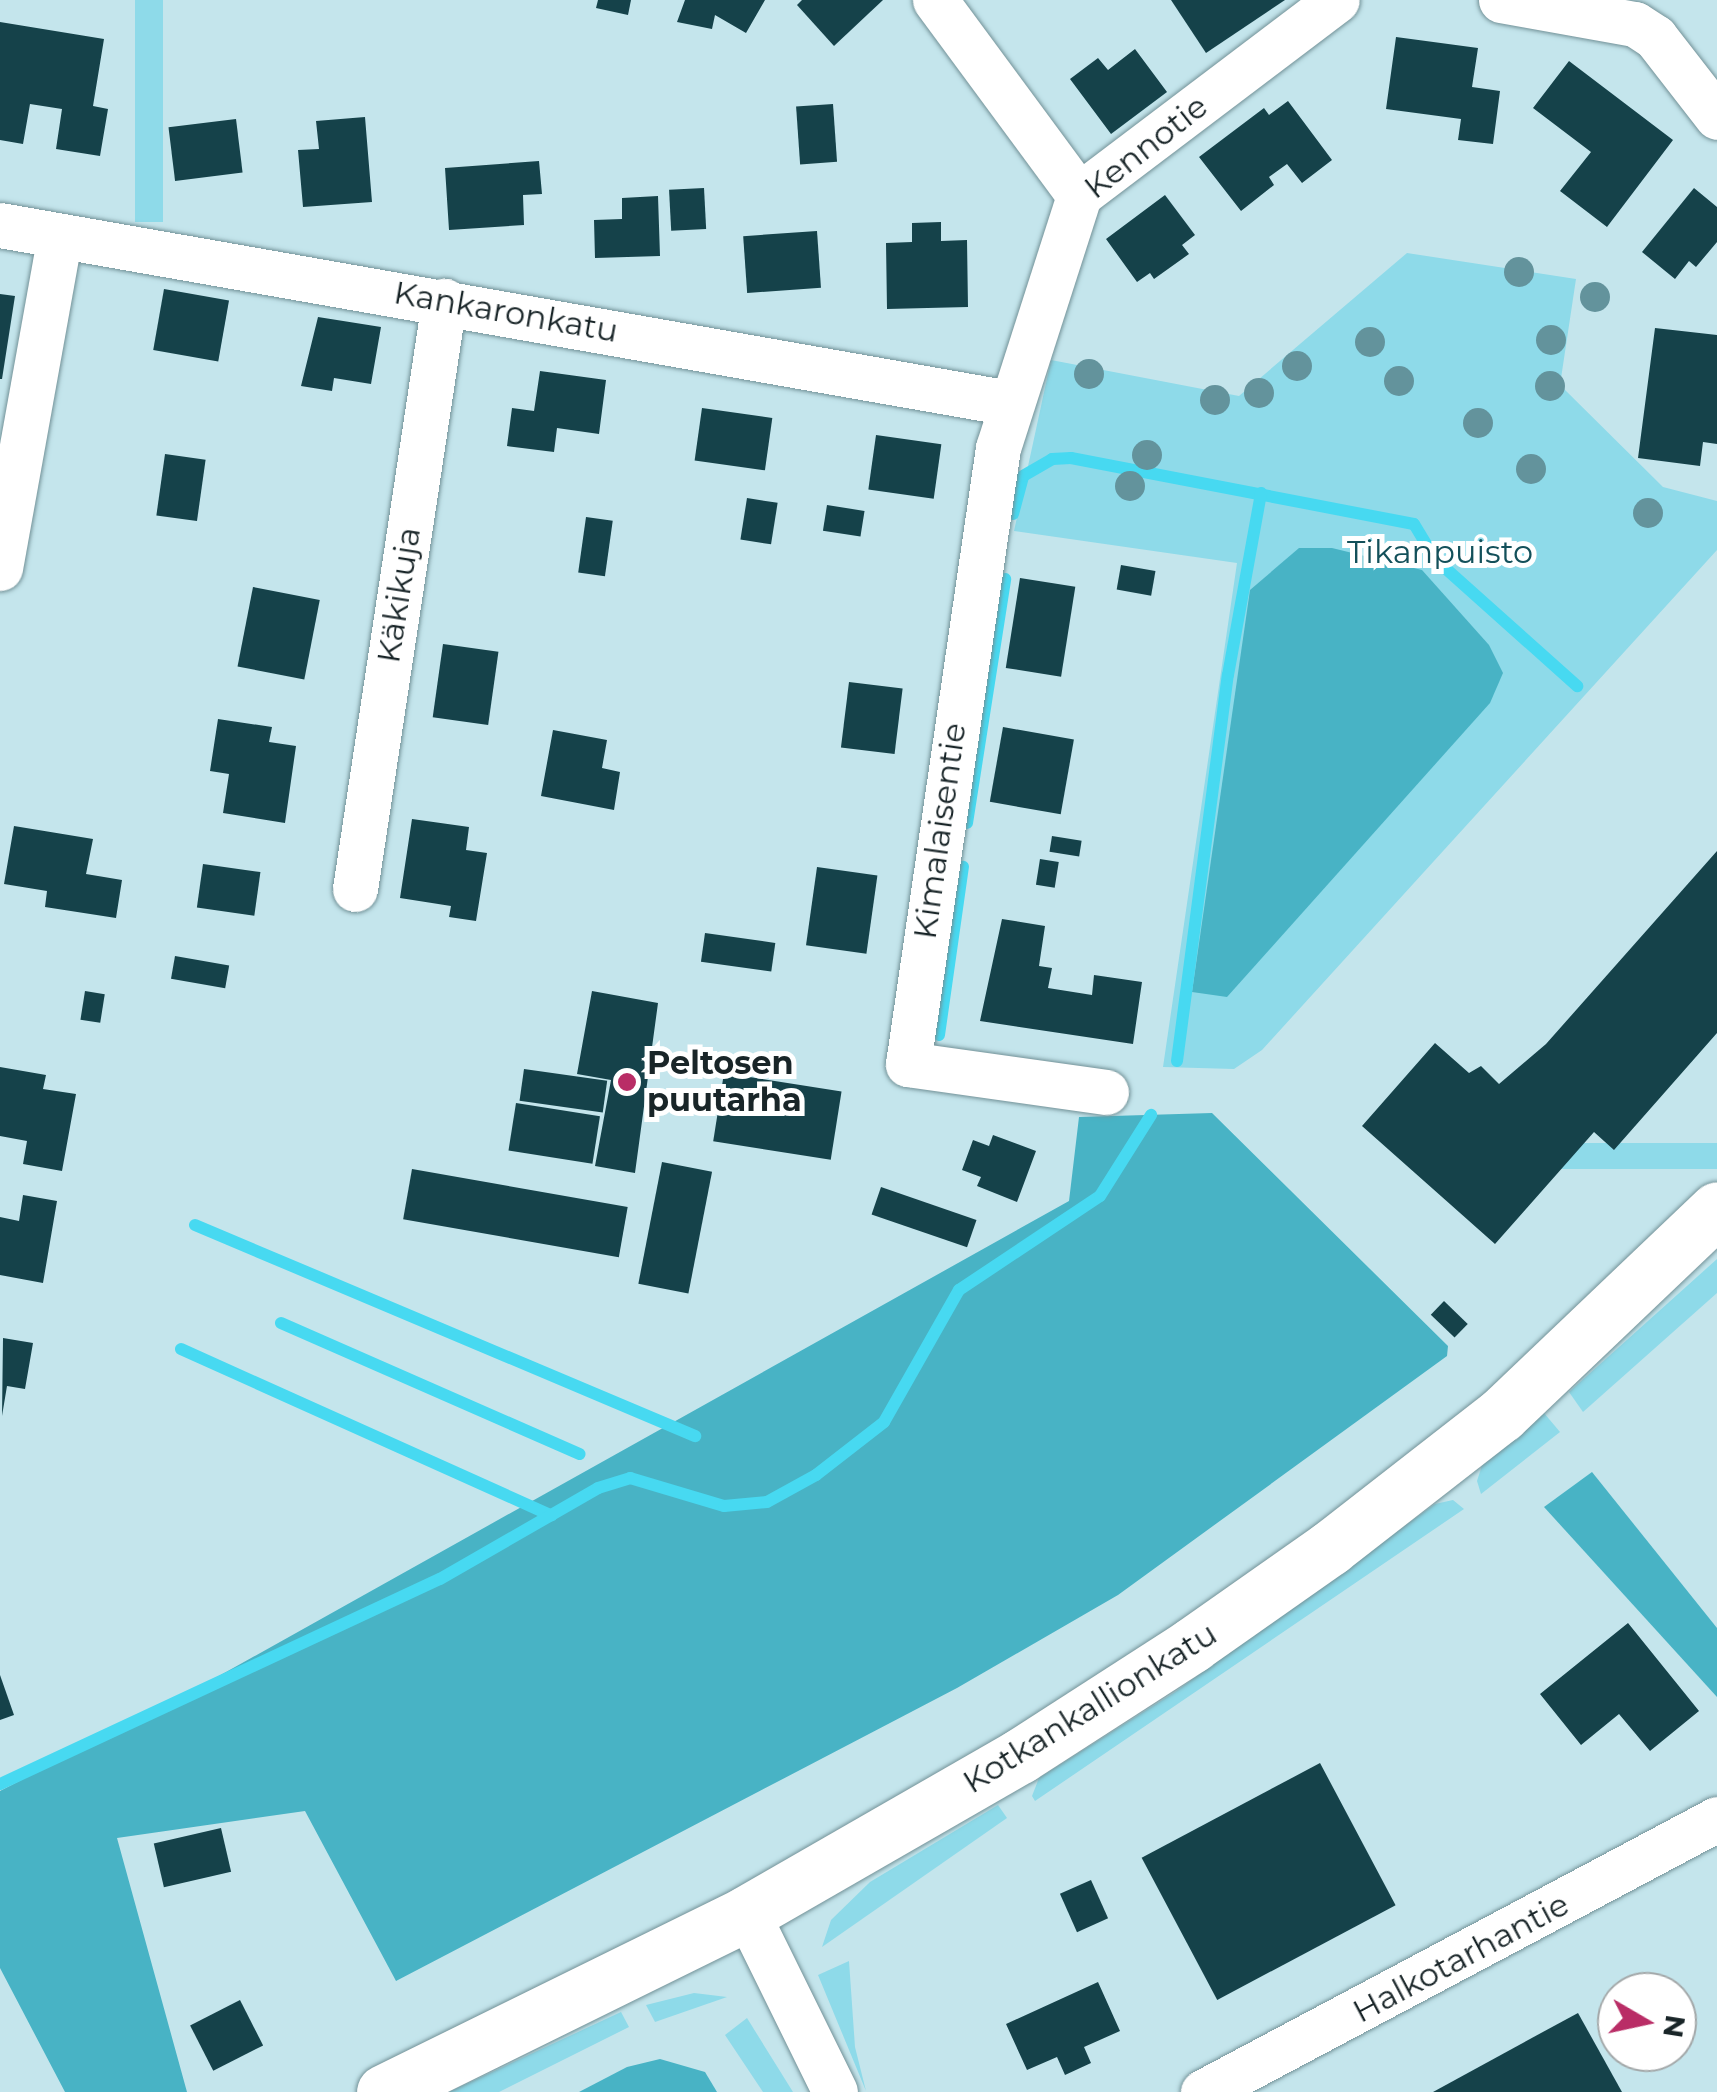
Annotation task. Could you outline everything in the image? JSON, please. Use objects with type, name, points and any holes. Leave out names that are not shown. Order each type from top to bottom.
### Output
[{"type":"street","points":[[935,0],[1080,195]]},
{"type":"street","name":"Kennotie","points":[[1010,403],[1080,195],[1337,0]]},
{"type":"street","points":[[1500,0],[1636,24],[1655,37],[1717,117]]},
{"type":"street","name":"Kankaronkatu","points":[[0,226],[1010,403]]},
{"type":"street","points":[[0,568],[60,236]]},
{"type":"street","name":"Käkikuja","points":[[355,889],[444,301]]},
{"type":"street","name":"Kimalaisentie","points":[[1010,403],[977,576],[908,1064],[1106,1092]]},
{"type":"street","name":"Kotkankallionkatu","points":[[384,2092],[747,1913],[1020,1756],[1330,1548],[1512,1405],[1717,1209]]},
{"type":"street","name":"Halkotarhantie","points":[[1203,2092],[1717,1819]]},
{"type":"street","points":[[747,1913],[835,2092]]},
{"type":"green space","points":[[135,0],[163,0],[163,222],[135,222]]},
{"type":"green space","name":"Tikanpuisto","points":[[1407,253],[1576,279],[1560,385],[1663,487],[1717,501],[1717,550],[1262,1050],[1234,1069],[1163,1067],[1237,563],[1014,531],[1051,360],[1239,396]]},
{"type":"green space","points":[[1436,1143],[1717,1143],[1717,1169],[1436,1169]]},
{"type":"green space","points":[[1717,1259],[1717,1293],[1583,1412],[1569,1392]]},
{"type":"green space","points":[[1544,1413],[1560,1432],[1481,1494],[1477,1481],[1484,1459]]},
{"type":"green space","points":[[1453,1500],[1464,1509],[1035,1801],[1032,1796],[1039,1778],[1175,1692],[1435,1504]]},
{"type":"green space","points":[[998,1805],[1007,1818],[822,1947],[831,1920],[870,1882]]},
{"type":"green space","points":[[849,1961],[855,2047],[866,2091],[818,1975]]},
{"type":"green space","points":[[694,1993],[727,1997],[655,2022],[646,2005]]},
{"type":"green space","points":[[621,2012],[629,2027],[499,2092],[449,2092]]},
{"type":"green space","points":[[747,2018],[793,2092],[763,2092],[725,2035]]},
{"type":"shaded area","points":[[1299,548],[1332,548],[1422,570],[1489,645],[1503,673],[1490,703],[1227,997],[1192,992],[1250,590]]},
{"type":"shaded area","points":[[1212,1113],[1448,1346],[1447,1356],[1118,1595],[957,1688],[396,1981],[305,1811],[117,1838],[187,2092],[65,2092],[0,1968],[0,1791],[167,1705],[1069,1201],[1079,1117]]},
{"type":"shaded area","points":[[1592,1472],[1717,1628],[1717,1697],[1544,1507]]},
{"type":"shaded area","points":[[660,2059],[705,2072],[717,2092],[579,2092],[627,2067]]},
{"type":"building","points":[[598,0],[631,0],[628,15],[596,8]]},
{"type":"building","points":[[685,0],[765,0],[746,33],[715,15],[712,29],[677,22]]},
{"type":"building","points":[[802,0],[883,0],[834,46],[797,5]]},
{"type":"building","points":[[1171,0],[1285,0],[1206,53]]},
{"type":"building","points":[[0,22],[104,39],[93,106],[108,109],[100,156],[56,149],[62,109],[30,104],[23,144],[0,140]]},
{"type":"building","points":[[1396,37],[1478,48],[1472,87],[1500,91],[1493,144],[1458,140],[1461,119],[1386,109]]},
{"type":"building","points":[[1135,49],[1167,92],[1111,134],[1070,79],[1098,58],[1108,70]]},
{"type":"building","points":[[1569,61],[1673,140],[1607,227],[1560,191],[1591,152],[1533,108]]},
{"type":"building","points":[[1288,101],[1332,160],[1302,183],[1287,164],[1269,177],[1274,185],[1241,211],[1199,157],[1264,108],[1269,115]]},
{"type":"building","points":[[833,104],[837,162],[800,164],[796,107]]},
{"type":"building","points":[[365,117],[372,202],[303,207],[298,150],[319,149],[316,121]]},
{"type":"building","points":[[236,119],[243,173],[175,181],[169,127]]},
{"type":"building","points":[[539,161],[542,194],[523,195],[524,225],[449,230],[445,168]]},
{"type":"building","points":[[704,188],[706,229],[671,231],[669,190]]},
{"type":"building","points":[[1694,188],[1717,207],[1717,242],[1696,267],[1689,261],[1675,279],[1642,252]]},
{"type":"building","points":[[1165,195],[1195,235],[1182,245],[1189,254],[1154,279],[1150,273],[1137,282],[1106,239]]},
{"type":"building","points":[[658,196],[660,256],[595,258],[594,220],[622,219],[622,198]]},
{"type":"building","points":[[941,222],[941,241],[967,240],[968,307],[887,309],[886,243],[912,242],[912,223]]},
{"type":"building","points":[[817,231],[821,288],[747,293],[743,236]]},
{"type":"building","points":[[164,289],[229,300],[218,362],[153,350]]},
{"type":"building","points":[[0,294],[15,296],[2,379],[0,379]]},
{"type":"building","points":[[318,317],[381,327],[371,384],[334,378],[332,391],[301,386]]},
{"type":"building","points":[[1655,328],[1717,335],[1717,444],[1703,442],[1700,466],[1638,458]]},
{"type":"building","points":[[540,371],[606,380],[599,434],[557,428],[554,452],[507,446],[512,408],[534,411]]},
{"type":"building","points":[[702,408],[772,418],[765,470],[695,460]]},
{"type":"building","points":[[876,435],[941,444],[934,499],[868,489]]},
{"type":"building","points":[[165,454],[206,460],[197,521],[156,515]]},
{"type":"building","points":[[747,498],[778,503],[771,544],[740,539]]},
{"type":"building","points":[[827,505],[865,511],[860,537],[823,531]]},
{"type":"building","points":[[586,517],[613,521],[605,576],[578,572]]},
{"type":"building","points":[[1121,565],[1155,571],[1151,596],[1117,590]]},
{"type":"building","points":[[1020,578],[1075,587],[1061,677],[1006,668]]},
{"type":"building","points":[[253,587],[320,600],[304,679],[238,667]]},
{"type":"building","points":[[443,644],[498,652],[488,725],[433,717]]},
{"type":"building","points":[[849,682],[903,689],[895,754],[841,748]]},
{"type":"building","points":[[218,719],[272,727],[269,742],[296,746],[285,823],[223,813],[229,774],[210,771]]},
{"type":"building","points":[[1003,727],[1074,740],[1061,814],[990,802]]},
{"type":"building","points":[[553,730],[607,740],[602,768],[620,772],[614,810],[541,796]]},
{"type":"building","points":[[412,819],[469,827],[466,850],[487,853],[476,921],[449,917],[451,906],[400,898]]},
{"type":"building","points":[[14,826],[93,839],[86,874],[122,880],[116,918],[45,907],[47,891],[4,884]]},
{"type":"building","points":[[1052,836],[1082,841],[1079,856],[1049,852]]},
{"type":"building","points":[[1717,851],[1717,1033],[1614,1150],[1594,1132],[1495,1244],[1362,1126],[1435,1043],[1469,1073],[1481,1066],[1499,1084],[1546,1044]]},
{"type":"building","points":[[1040,859],[1059,862],[1055,888],[1036,885]]},
{"type":"building","points":[[203,864],[260,872],[254,916],[197,908]]},
{"type":"building","points":[[817,867],[877,875],[866,954],[806,945]]},
{"type":"building","points":[[1002,919],[1045,926],[1039,966],[1052,968],[1048,988],[1092,995],[1094,975],[1142,982],[1133,1044],[980,1021]]},
{"type":"building","points":[[705,933],[775,943],[771,972],[701,962]]},
{"type":"building","points":[[175,956],[229,966],[225,988],[171,979]]},
{"type":"building","points":[[85,991],[105,994],[100,1023],[80,1020]]},
{"type":"building","name":"Peltosen puutarha","points":[[592,991],[658,1003],[635,1173],[595,1166],[611,1080],[577,1074]]},
{"type":"building","points":[[0,1067],[46,1075],[43,1089],[76,1094],[62,1171],[23,1164],[27,1141],[0,1136]]},
{"type":"building","points":[[524,1069],[607,1081],[603,1112],[520,1101]]},
{"type":"building","points":[[724,1073],[842,1092],[831,1160],[713,1141]]},
{"type":"building","points":[[516,1103],[600,1116],[592,1164],[508,1150]]},
{"type":"building","points":[[993,1135],[1036,1151],[1017,1202],[977,1186],[981,1177],[962,1170],[973,1140],[989,1146]]},
{"type":"building","points":[[662,1162],[712,1172],[688,1293],[638,1284]]},
{"type":"building","points":[[412,1169],[628,1207],[619,1257],[403,1219]]},
{"type":"building","points":[[881,1187],[976,1220],[967,1247],[872,1214]]},
{"type":"building","points":[[23,1195],[57,1201],[43,1283],[0,1275],[0,1217],[19,1221]]},
{"type":"building","points":[[1444,1301],[1468,1324],[1455,1338],[1431,1315]]},
{"type":"building","points":[[3,1338],[33,1343],[25,1389],[7,1386],[2,1416]]},
{"type":"building","points":[[1628,1623],[1699,1711],[1650,1751],[1619,1714],[1581,1745],[1540,1694]]},
{"type":"building","points":[[0,1675],[14,1715],[0,1720]]},
{"type":"building","points":[[1320,1763],[1396,1905],[1217,2000],[1142,1858]]},
{"type":"building","points":[[221,1828],[231,1872],[164,1887],[154,1844]]},
{"type":"building","points":[[1091,1880],[1108,1918],[1077,1932],[1060,1894]]},
{"type":"building","points":[[1098,1982],[1120,2031],[1084,2047],[1091,2063],[1065,2075],[1057,2057],[1027,2070],[1006,2024]]},
{"type":"building","points":[[240,2000],[263,2045],[213,2071],[190,2025]]},
{"type":"building","points":[[1578,2013],[1597,2047],[1597,2072],[1611,2072],[1622,2092],[1433,2092]]},
{"type":"waterway","points":[[1013,514],[1023,476],[1052,459],[1071,458],[1414,524],[1435,559],[1577,686]]},
{"type":"waterway","points":[[1177,1061],[1228,675],[1261,493]]},
{"type":"waterway","points":[[967,823],[1005,579]]},
{"type":"waterway","points":[[939,1035],[963,867]]},
{"type":"waterway","points":[[0,1784],[440,1579],[598,1488],[630,1478],[724,1506],[767,1502],[816,1475],[884,1422],[959,1290],[1100,1196],[1151,1115]]},
{"type":"waterway","points":[[195,1225],[695,1436]]},
{"type":"waterway","points":[[281,1323],[580,1454]]},
{"type":"waterway","points":[[181,1349],[551,1515]]},
{"type":"place","name":"Peltosen puutarha","points":[[627,1082]]}]
